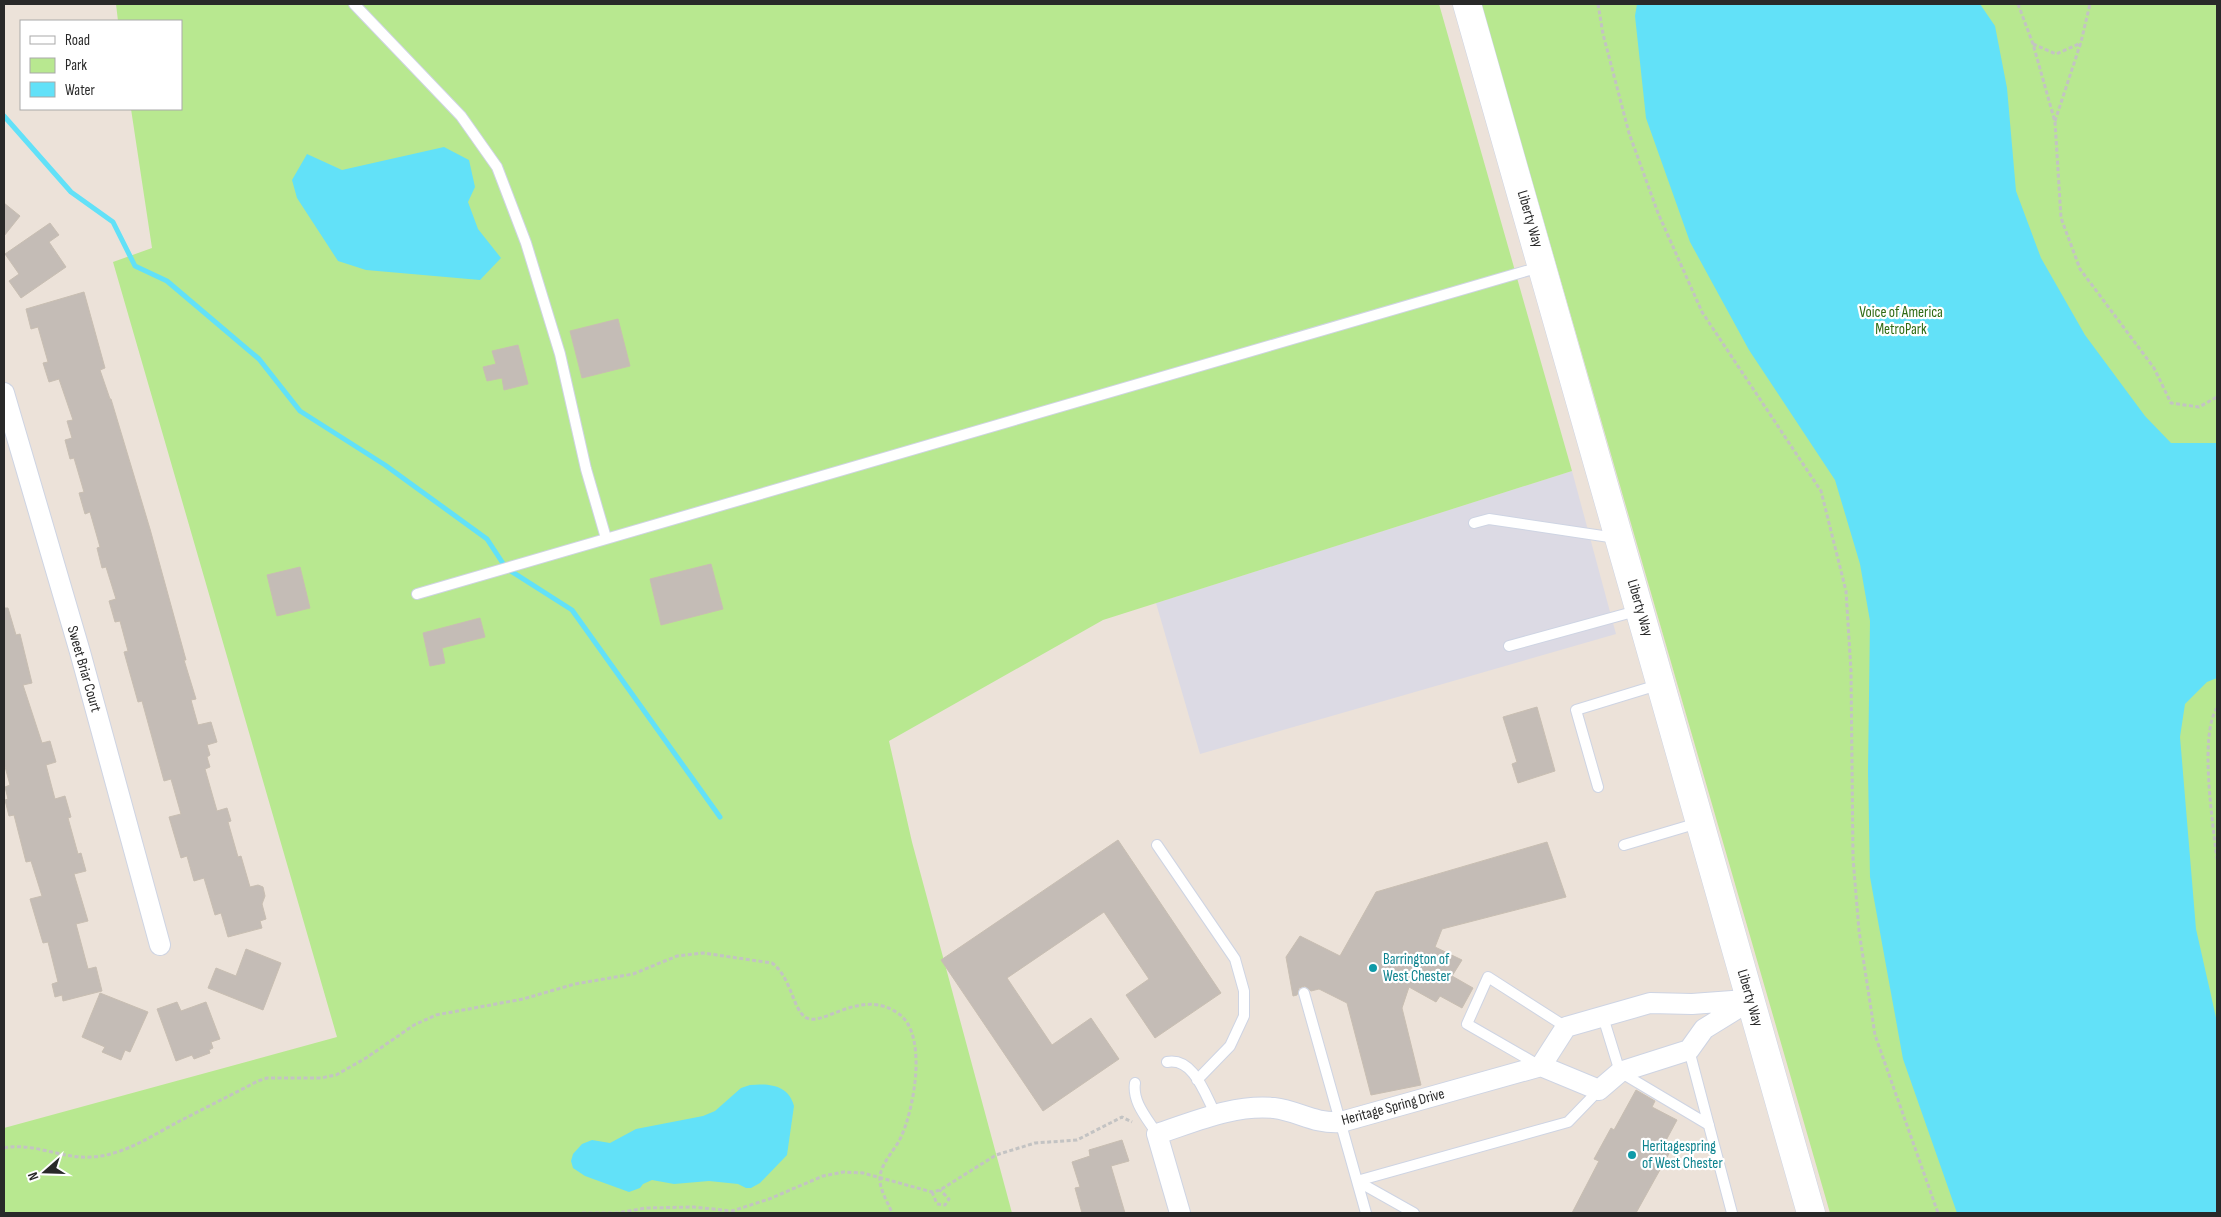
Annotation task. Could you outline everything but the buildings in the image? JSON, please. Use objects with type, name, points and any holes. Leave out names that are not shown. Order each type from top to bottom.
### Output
[{"type":"main road","name":"Liberty Way","points":[[1467,4],[1811,1213]]},
{"type":"street","name":"Sweet Briar Court","points":[[4,394],[80,652],[160,945]]},
{"type":"street","points":[[1751,1000],[1704,1029],[1689,1050],[1620,1072],[1599,1090],[1541,1066],[1566,1027],[1650,1003],[1692,1004],[1751,1000]]},
{"type":"street","name":"Heritage Spring Drive","points":[[1158,1134],[1216,1114],[1248,1109],[1273,1108],[1313,1121],[1341,1122],[1541,1066]]},
{"type":"street","points":[[1158,1134],[1180,1213]]},
{"type":"lane","points":[[354,4],[461,116],[496,167],[526,243],[560,354],[586,469],[606,538]]},
{"type":"lane","points":[[417,594],[1543,266]]},
{"type":"lane","points":[[1474,523],[1489,519],[1620,538]]},
{"type":"lane","points":[[1508,646],[1640,609]]},
{"type":"lane","points":[[1598,787],[1576,710],[1662,684]]},
{"type":"lane","points":[[1624,845],[1700,823]]},
{"type":"lane","points":[[1157,845],[1235,960],[1244,991],[1244,1016],[1230,1046],[1197,1080]]},
{"type":"lane","points":[[1541,1066],[1467,1024],[1488,977],[1566,1027]]},
{"type":"lane","points":[[1304,993],[1366,1213]]},
{"type":"lane","points":[[1603,1017],[1620,1072],[1709,1125]]},
{"type":"lane","points":[[1689,1050],[1732,1213]]},
{"type":"lane","points":[[1167,1062],[1176,1060],[1190,1067],[1216,1114]]},
{"type":"lane","points":[[1135,1083],[1133,1093],[1158,1134]]},
{"type":"lane","points":[[1357,1181],[1568,1122],[1599,1090]]},
{"type":"lane","points":[[1357,1181],[1414,1213]]},
{"type":"path","points":[[1598,4],[1603,34],[1629,133],[1658,213],[1702,312],[1821,491],[1846,590],[1851,671],[1853,858],[1859,931],[1875,1035],[1938,1213]]},
{"type":"path","points":[[2018,4],[2055,122],[2061,218],[2080,269],[2154,368],[2171,403],[2200,407],[2217,397]]},
{"type":"path","points":[[2055,122],[2081,42],[2090,4]]},
{"type":"path","points":[[2032,44],[2056,54],[2081,42]]},
{"type":"path","points":[[2217,708],[2209,730],[2208,756],[2217,859]]},
{"type":"path","points":[[4,1148],[23,1146],[78,1156],[104,1155],[144,1140],[258,1081],[267,1078],[321,1078],[348,1070],[414,1025],[436,1015],[523,999],[575,984],[633,974],[677,956],[703,953],[772,963],[780,968],[785,976],[802,1014],[811,1020],[819,1020],[854,1005],[862,1004],[888,1009],[899,1014],[906,1021],[916,1044],[915,1078],[907,1119],[901,1137],[886,1162],[880,1178],[885,1199],[892,1213]]},
{"type":"path","points":[[582,1213],[618,1213],[646,1208],[694,1207],[724,1210],[739,1208],[769,1199],[823,1176],[843,1172],[863,1172],[932,1192],[940,1190],[996,1155],[1035,1143],[1077,1140],[1122,1117],[1158,1134]]},
{"type":"path","points":[[932,1192],[937,1204],[945,1204],[949,1199],[940,1190]]},
{"type":"shaded area","points":[[1572,471],[1616,634],[1200,754],[1156,603]]},
{"type":"green space","points":[[116,4],[1439,4],[1572,471],[1103,620],[889,741],[912,842],[1012,1213],[4,1213],[4,1128],[337,1037],[113,262],[152,248],[131,110],[182,110],[182,20],[118,20]]},
{"type":"green space","name":"Voice of America MetroPark","points":[[1481,4],[2217,4],[2217,1213],[1830,1213]]},
{"type":"water","points":[[1637,4],[1980,4],[1995,26],[2007,88],[2016,191],[2041,258],[2085,335],[2145,416],[2171,443],[2217,443],[2217,678],[2207,682],[2185,704],[2180,737],[2196,929],[2217,1022],[2217,1213],[1957,1213],[1903,1059],[1870,877],[1868,772],[1870,621],[1860,564],[1835,480],[1749,350],[1690,242],[1646,118],[1635,16]]},
{"type":"water","points":[[444,147],[469,160],[475,187],[468,202],[478,229],[501,258],[480,280],[366,270],[338,261],[297,198],[292,180],[307,154],[342,170]]},
{"type":"water","points":[[764,1084],[777,1087],[788,1094],[794,1106],[787,1155],[760,1183],[751,1188],[738,1184],[709,1181],[674,1184],[652,1180],[643,1184],[640,1188],[629,1192],[585,1176],[573,1168],[571,1161],[573,1154],[582,1144],[592,1140],[610,1143],[636,1129],[703,1116],[715,1111],[741,1088]]},
{"type":"waterway","points":[[4,116],[71,192],[113,222],[135,266],[167,281],[259,359],[300,411],[385,465],[487,539],[506,568],[572,610],[720,817]]},
{"type":"place","name":"Barrington of West Chester","points":[[1373,968]]},
{"type":"place","name":"Heritagespring of West Chester","points":[[1632,1155]]}]
